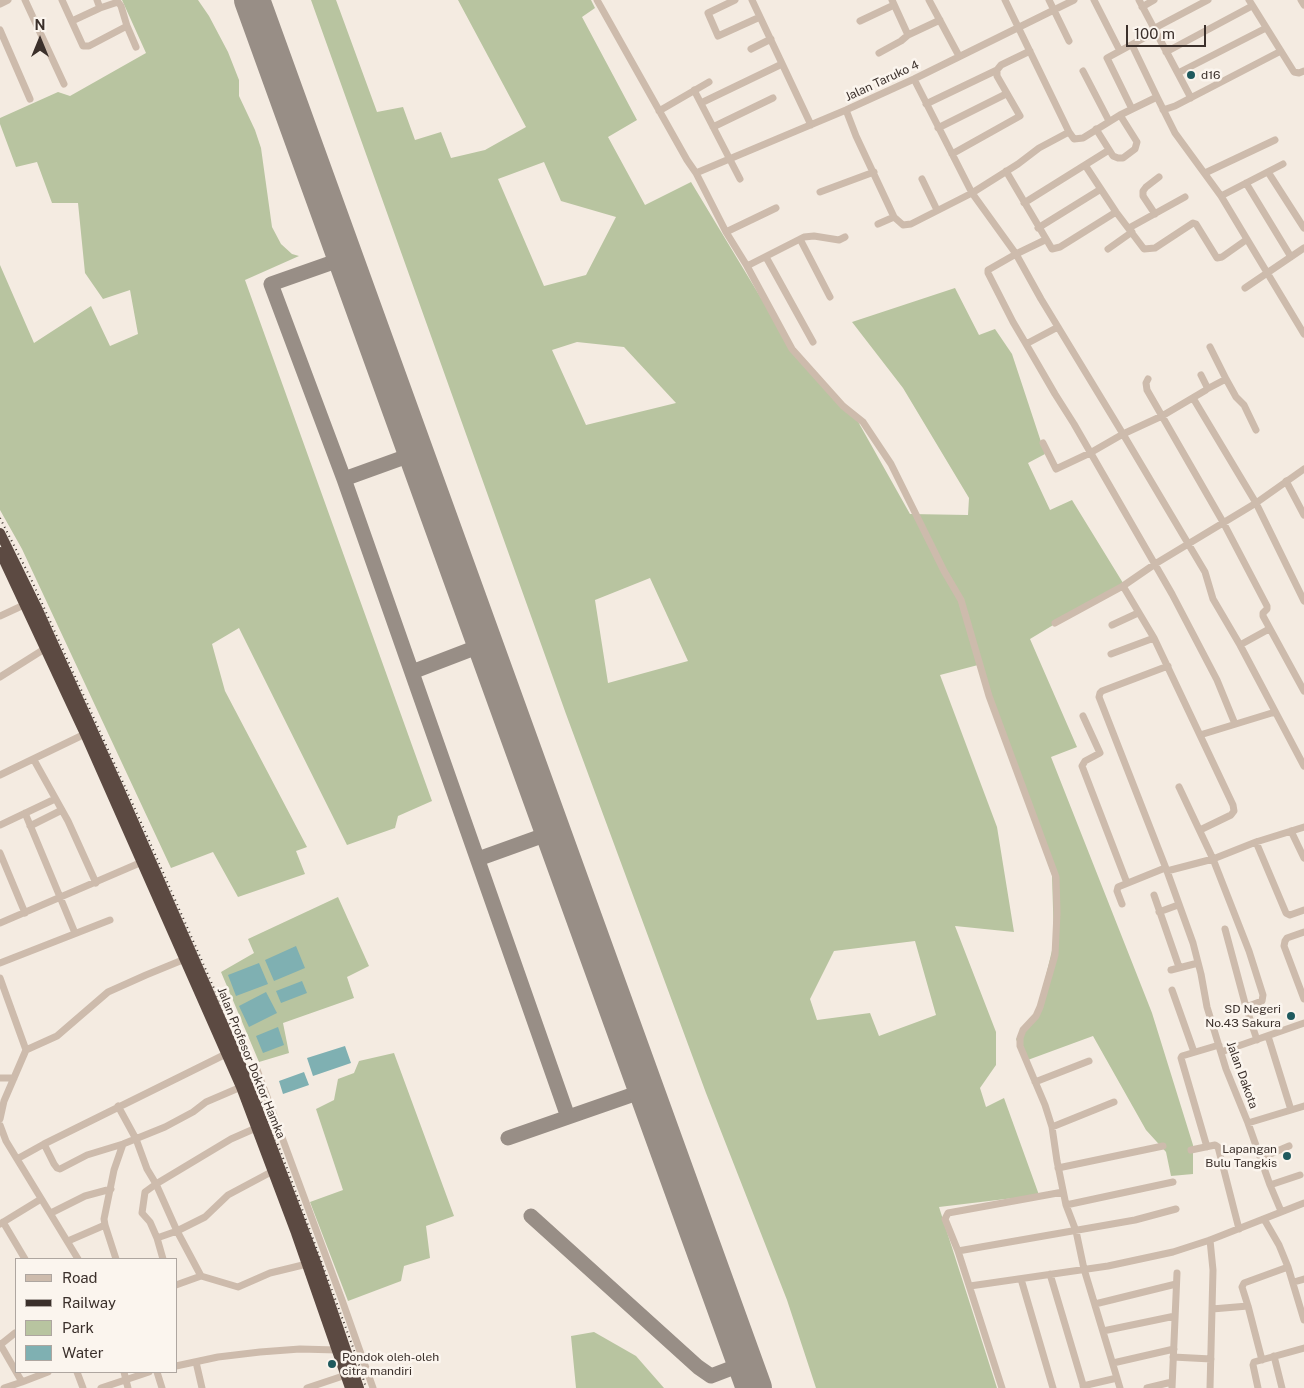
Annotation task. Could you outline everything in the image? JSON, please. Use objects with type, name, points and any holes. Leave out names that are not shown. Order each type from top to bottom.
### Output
[{"type":"highway","points":[[0,533],[168,911]]},
{"type":"highway","points":[[0,552],[4,568],[26,604],[34,612],[46,648],[85,734],[113,786]]},
{"type":"highway","points":[[121,804],[142,862],[168,911]]},
{"type":"highway","name":"Jalan Profesor Doktor Hamka","points":[[168,911],[185,960],[241,1065],[299,1230]]},
{"type":"highway","name":"Jalan Profesor Doktor Hamka","points":[[168,911],[214,1014],[226,1054],[299,1230]]},
{"type":"highway","points":[[299,1230],[307,1264],[350,1388]]},
{"type":"highway","points":[[299,1230],[359,1388]]},
{"type":"street","points":[[0,4],[8,0]]},
{"type":"street","points":[[25,0],[64,84]]},
{"type":"street","points":[[62,0],[84,46],[128,26]]},
{"type":"street","points":[[97,0],[100,8]]},
{"type":"street","points":[[597,0],[696,173],[726,232],[747,266],[792,349],[843,406],[863,422],[891,464],[944,571],[961,600],[989,696],[1057,882],[1056,946],[1052,967],[1039,1011],[1023,1030],[1020,1038],[1021,1051],[1052,1127],[1066,1205],[1076,1231],[1084,1269],[1120,1388]]},
{"type":"street","points":[[735,0],[721,3],[708,13],[718,36],[760,17]]},
{"type":"street","points":[[752,0],[811,124]]},
{"type":"street","points":[[929,0],[959,56]]},
{"type":"street","points":[[1005,0],[1073,138],[1083,138],[1109,121],[1157,97]]},
{"type":"street","points":[[1049,0],[1069,41]]},
{"type":"street","name":"Jalan Taruko 4","points":[[696,173],[846,110],[914,79],[1074,0]]},
{"type":"street","points":[[1094,0],[1120,51]]},
{"type":"street","points":[[1154,0],[1140,3],[1191,98]]},
{"type":"street","points":[[1132,109],[1107,58],[1208,0]]},
{"type":"street","points":[[1301,0],[1304,5]]},
{"type":"street","points":[[72,21],[115,2],[119,3],[136,47]]},
{"type":"street","points":[[860,21],[893,3],[908,34]]},
{"type":"street","points":[[1166,52],[1250,3],[1294,72],[1304,71]]},
{"type":"street","points":[[879,53],[901,41],[908,34],[940,20]]},
{"type":"street","points":[[1178,74],[1266,28]]},
{"type":"street","points":[[0,30],[30,99]]},
{"type":"street","points":[[751,49],[771,39]]},
{"type":"street","points":[[1132,45],[1175,133],[1221,196],[1304,334]]},
{"type":"street","points":[[926,104],[997,70],[1001,65],[1030,51]]},
{"type":"street","points":[[1164,110],[1281,51]]},
{"type":"street","points":[[701,103],[782,64]]},
{"type":"street","points":[[952,154],[1020,116],[997,76],[997,70]]},
{"type":"street","points":[[1083,71],[1109,121]]},
{"type":"street","points":[[914,79],[972,193],[1016,254],[1041,299],[1189,543],[1205,572],[1213,599],[1240,645],[1304,766]]},
{"type":"street","points":[[660,111],[709,82]]},
{"type":"street","points":[[694,90],[740,179]]},
{"type":"street","points":[[938,128],[1006,94]]},
{"type":"street","points":[[713,127],[773,98]]},
{"type":"street","points":[[846,110],[856,136],[894,216],[900,224],[905,226],[972,193],[1039,148],[1069,132]]},
{"type":"street","points":[[1096,129],[1113,156],[1122,159],[1135,149],[1137,144],[1136,138],[1120,115]]},
{"type":"street","points":[[1205,173],[1274,140]]},
{"type":"street","points":[[1024,203],[1109,150]]},
{"type":"street","points":[[1221,196],[1283,164]]},
{"type":"street","points":[[1085,165],[1116,212],[1143,248],[1148,250],[1155,248],[1195,223],[1217,258],[1222,257],[1246,240]]},
{"type":"street","points":[[1006,171],[1051,248],[1055,249],[1116,212]]},
{"type":"street","points":[[820,192],[874,172]]},
{"type":"street","points":[[1268,172],[1304,228]]},
{"type":"street","points":[[1155,214],[1142,193],[1146,186],[1159,177]]},
{"type":"street","points":[[922,179],[937,210]]},
{"type":"street","points":[[1246,183],[1291,257]]},
{"type":"street","points":[[1038,228],[1100,189]]},
{"type":"street","points":[[1108,250],[1130,230],[1185,196]]},
{"type":"street","points":[[726,232],[776,208]]},
{"type":"street","points":[[878,224],[894,216]]},
{"type":"street","points":[[747,266],[800,239],[814,236],[839,240],[845,237]]},
{"type":"street","points":[[800,239],[830,296]]},
{"type":"street","points":[[1045,240],[989,268],[988,273],[1026,344],[1154,564],[1212,670],[1235,724]]},
{"type":"street","points":[[1245,288],[1269,274],[1304,248]]},
{"type":"street","points":[[766,257],[813,342]]},
{"type":"street","points":[[1026,344],[1058,326]]},
{"type":"street","points":[[1210,347],[1226,379],[1244,405],[1256,430]]},
{"type":"street","points":[[1201,375],[1207,388]]},
{"type":"street","points":[[1148,379],[1146,388],[1223,522],[1267,606],[1263,615],[1304,691]]},
{"type":"street","points":[[1043,443],[1055,469],[1162,416],[1207,388],[1226,379]]},
{"type":"street","points":[[1193,398],[1256,503],[1304,601]]},
{"type":"street","points":[[1054,623],[1123,586],[1154,564],[1256,503],[1304,469]]},
{"type":"street","points":[[1286,481],[1303,512]]},
{"type":"street","points":[[1123,586],[1154,638],[1234,808],[1231,815],[1200,830]]},
{"type":"street","points":[[0,616],[26,604]]},
{"type":"street","points":[[1112,625],[1138,613]]},
{"type":"street","points":[[1240,645],[1270,629]]},
{"type":"street","points":[[1111,654],[1154,638]]},
{"type":"street","points":[[0,677],[46,648]]},
{"type":"street","name":"Jalan Dakota","points":[[1168,666],[1102,691],[1099,696],[1193,943],[1207,1007],[1233,1088],[1281,1211]]},
{"type":"street","points":[[1200,735],[1275,712]]},
{"type":"street","points":[[1084,716],[1100,753],[1084,762],[1082,766],[1127,883]]},
{"type":"street","points":[[0,776],[85,734]]},
{"type":"street","points":[[34,760],[62,810],[96,883]]},
{"type":"street","points":[[1179,787],[1213,860],[1249,951],[1263,996],[1262,1001],[1246,1007]]},
{"type":"street","points":[[0,826],[55,799]]},
{"type":"street","points":[[30,826],[62,810]]},
{"type":"street","points":[[25,813],[75,933]]},
{"type":"street","points":[[1122,904],[1117,889],[1127,883],[1166,870],[1213,860],[1256,842],[1304,827]]},
{"type":"street","points":[[1291,831],[1304,858]]},
{"type":"street","points":[[1256,842],[1286,913],[1290,915],[1304,910]]},
{"type":"street","points":[[0,853],[25,913]]},
{"type":"street","points":[[0,923],[142,862]]},
{"type":"street","points":[[1154,895],[1179,967]]},
{"type":"street","points":[[1159,912],[1178,905]]},
{"type":"street","points":[[0,963],[110,920]]},
{"type":"street","points":[[1225,928],[1246,1007],[1257,1040]]},
{"type":"street","points":[[1304,932],[1287,938],[1284,946],[1304,999]]},
{"type":"street","points":[[0,1119],[4,1101],[26,1050],[56,1036],[108,992],[146,974],[185,960]]},
{"type":"street","points":[[1170,970],[1198,962]]},
{"type":"street","points":[[0,978],[26,1050]]},
{"type":"street","points":[[1172,990],[1194,1052]]},
{"type":"street","points":[[1207,1147],[1181,1058],[1194,1052],[1257,1040],[1304,1023]]},
{"type":"street","points":[[1268,1036],[1291,1110]]},
{"type":"street","points":[[17,1159],[118,1106],[226,1054]]},
{"type":"street","points":[[1035,1082],[1089,1061]]},
{"type":"street","points":[[256,1068],[373,1388]]},
{"type":"street","points":[[0,1078],[14,1078]]},
{"type":"street","points":[[44,1144],[54,1164],[60,1169],[87,1155],[123,1144],[165,1127],[193,1112],[206,1102],[241,1087]]},
{"type":"street","points":[[1052,1127],[1114,1102]]},
{"type":"street","points":[[118,1106],[136,1139],[147,1169],[156,1184],[177,1231],[201,1276]]},
{"type":"street","points":[[1248,1123],[1304,1106]]},
{"type":"street","points":[[0,1125],[6,1141],[77,1258]]},
{"type":"street","points":[[163,1258],[150,1222],[142,1213],[145,1190],[231,1139],[256,1128]]},
{"type":"street","points":[[116,1258],[105,1225],[105,1217],[114,1170],[123,1144]]},
{"type":"street","points":[[1191,1150],[1216,1145],[1218,1147],[1239,1229]]},
{"type":"street","points":[[1058,1168],[1163,1146]]},
{"type":"street","points":[[1260,1158],[1289,1146]]},
{"type":"street","points":[[157,1238],[177,1231],[205,1217],[228,1195],[273,1171]]},
{"type":"street","points":[[1270,1185],[1300,1175]]},
{"type":"street","points":[[1066,1205],[1173,1182]]},
{"type":"street","points":[[51,1213],[85,1196],[111,1189]]},
{"type":"street","points":[[1002,1388],[970,1286],[945,1218],[948,1213],[1063,1192]]},
{"type":"street","points":[[24,1258],[1,1223],[41,1199]]},
{"type":"street","points":[[970,1286],[1135,1261],[1173,1252],[1239,1229],[1304,1202]]},
{"type":"street","points":[[958,1251],[1135,1220],[1176,1209]]},
{"type":"street","points":[[1264,1219],[1279,1244],[1301,1296],[1304,1320]]},
{"type":"street","points":[[68,1241],[105,1225]]},
{"type":"street","points":[[1210,1240],[1213,1260],[1210,1388]]},
{"type":"street","points":[[178,1284],[201,1276],[236,1287],[270,1273],[307,1264]]},
{"type":"street","points":[[1262,1360],[1242,1287],[1244,1282],[1288,1267]]},
{"type":"street","points":[[1147,1388],[1172,1385],[1177,1272]]},
{"type":"street","points":[[1050,1274],[1083,1387],[1117,1378]]},
{"type":"street","points":[[1020,1278],[1053,1388]]},
{"type":"street","points":[[1294,1282],[1304,1279]]},
{"type":"street","points":[[1095,1304],[1176,1284]]},
{"type":"street","points":[[1212,1309],[1248,1306]]},
{"type":"street","points":[[1103,1331],[1175,1316]]},
{"type":"street","points":[[15,1334],[0,1345],[15,1370]]},
{"type":"street","points":[[1258,1388],[1253,1363],[1304,1348]]},
{"type":"street","points":[[178,1366],[218,1357],[276,1350],[337,1350]]},
{"type":"street","points":[[1112,1363],[1173,1353],[1211,1359]]},
{"type":"street","points":[[1274,1356],[1282,1388]]},
{"type":"street","points":[[351,1363],[364,1360]]},
{"type":"street","points":[[196,1362],[202,1388]]},
{"type":"street","points":[[17,1373],[22,1382]]},
{"type":"street","points":[[4,1388],[45,1373]]},
{"type":"street","points":[[77,1373],[84,1388]]},
{"type":"street","points":[[101,1388],[125,1375],[141,1373]]},
{"type":"street","points":[[157,1373],[162,1388]]},
{"type":"street","points":[[125,1375],[128,1388]]},
{"type":"street","points":[[307,1388],[346,1375]]},
{"type":"green space","points":[[122,0],[198,0],[209,16],[228,52],[239,80],[239,96],[261,148],[272,227],[281,244],[292,254],[299,256],[245,280],[432,801],[398,816],[395,828],[347,845],[239,628],[212,644],[225,691],[307,847],[296,851],[305,874],[238,897],[213,852],[171,868],[22,549],[0,510],[0,265],[34,343],[91,306],[110,346],[138,334],[130,290],[103,299],[85,273],[78,203],[52,203],[37,162],[16,167],[0,124],[0,118],[58,92],[70,96],[146,53]]},
{"type":"green space","points":[[311,0],[336,0],[377,112],[403,107],[415,140],[441,132],[451,158],[485,150],[526,127],[458,0],[591,0],[595,8],[582,17],[637,120],[608,137],[645,205],[691,182],[796,356],[856,418],[910,514],[968,515],[969,498],[903,388],[852,322],[955,288],[979,335],[995,329],[1012,354],[1045,454],[1028,463],[1050,510],[1072,500],[1123,583],[1030,639],[1077,747],[1051,757],[1152,1013],[1193,1145],[1193,1174],[1171,1176],[1166,1152],[1146,1130],[1093,1036],[1025,1061],[1016,1039],[1038,1009],[1054,942],[1052,875],[978,665],[940,675],[997,827],[1014,932],[955,926],[996,1032],[996,1065],[980,1088],[986,1107],[1004,1098],[1039,1195],[939,1207],[997,1388],[816,1388],[787,1300],[706,1093],[566,714]],"holes":[[[544,162],[561,201],[616,217],[586,275],[544,286],[498,179]],[[577,342],[624,347],[676,403],[586,425],[552,350]],[[650,578],[688,661],[608,683],[595,600]],[[915,941],[936,1015],[879,1036],[870,1013],[817,1020],[810,999],[834,951]]]},
{"type":"green space","points":[[338,897],[369,966],[347,977],[354,998],[283,1023],[289,1053],[259,1062],[221,972],[254,953],[248,939]]},
{"type":"green space","points":[[394,1053],[454,1216],[426,1226],[430,1258],[404,1266],[401,1281],[348,1301],[310,1202],[343,1190],[316,1109],[334,1100],[338,1079],[354,1073],[359,1061]]},
{"type":"green space","points":[[594,1332],[636,1356],[664,1388],[576,1388],[571,1336]]},
{"type":"water","points":[[296,946],[305,968],[274,981],[265,960]]},
{"type":"water","points":[[259,963],[268,984],[236,996],[228,975]]},
{"type":"water","points":[[302,981],[307,993],[281,1003],[276,991]]},
{"type":"water","points":[[266,992],[277,1013],[249,1027],[239,1006]]},
{"type":"water","points":[[278,1027],[284,1045],[263,1053],[256,1036]]},
{"type":"water","points":[[345,1046],[351,1063],[313,1076],[307,1058]]},
{"type":"water","points":[[304,1072],[309,1085],[283,1094],[279,1081]]},
{"type":"taxiway","points":[[345,258],[271,284],[344,479],[568,1117]]},
{"type":"taxiway","points":[[344,479],[416,453]]},
{"type":"taxiway","points":[[412,672],[485,644]]},
{"type":"taxiway","points":[[478,859],[553,832]]},
{"type":"taxiway","points":[[508,1138],[646,1090]]},
{"type":"taxiway","points":[[531,1216],[698,1367],[711,1376],[745,1363]]},
{"type":"runway","points":[[252,0],[754,1388]]},
{"type":"railway","points":[[0,518],[31,579],[245,1059],[358,1361],[366,1388]]},
{"type":"place","name":"d16","points":[[1191,75]]},
{"type":"place","name":"SD Negeri No.43 Sakura","points":[[1291,1016]]},
{"type":"place","name":"Lapangan Bulu Tangkis","points":[[1287,1156]]},
{"type":"place","name":"Pondok oleh-oleh citra mandiri","points":[[332,1364]]}]
